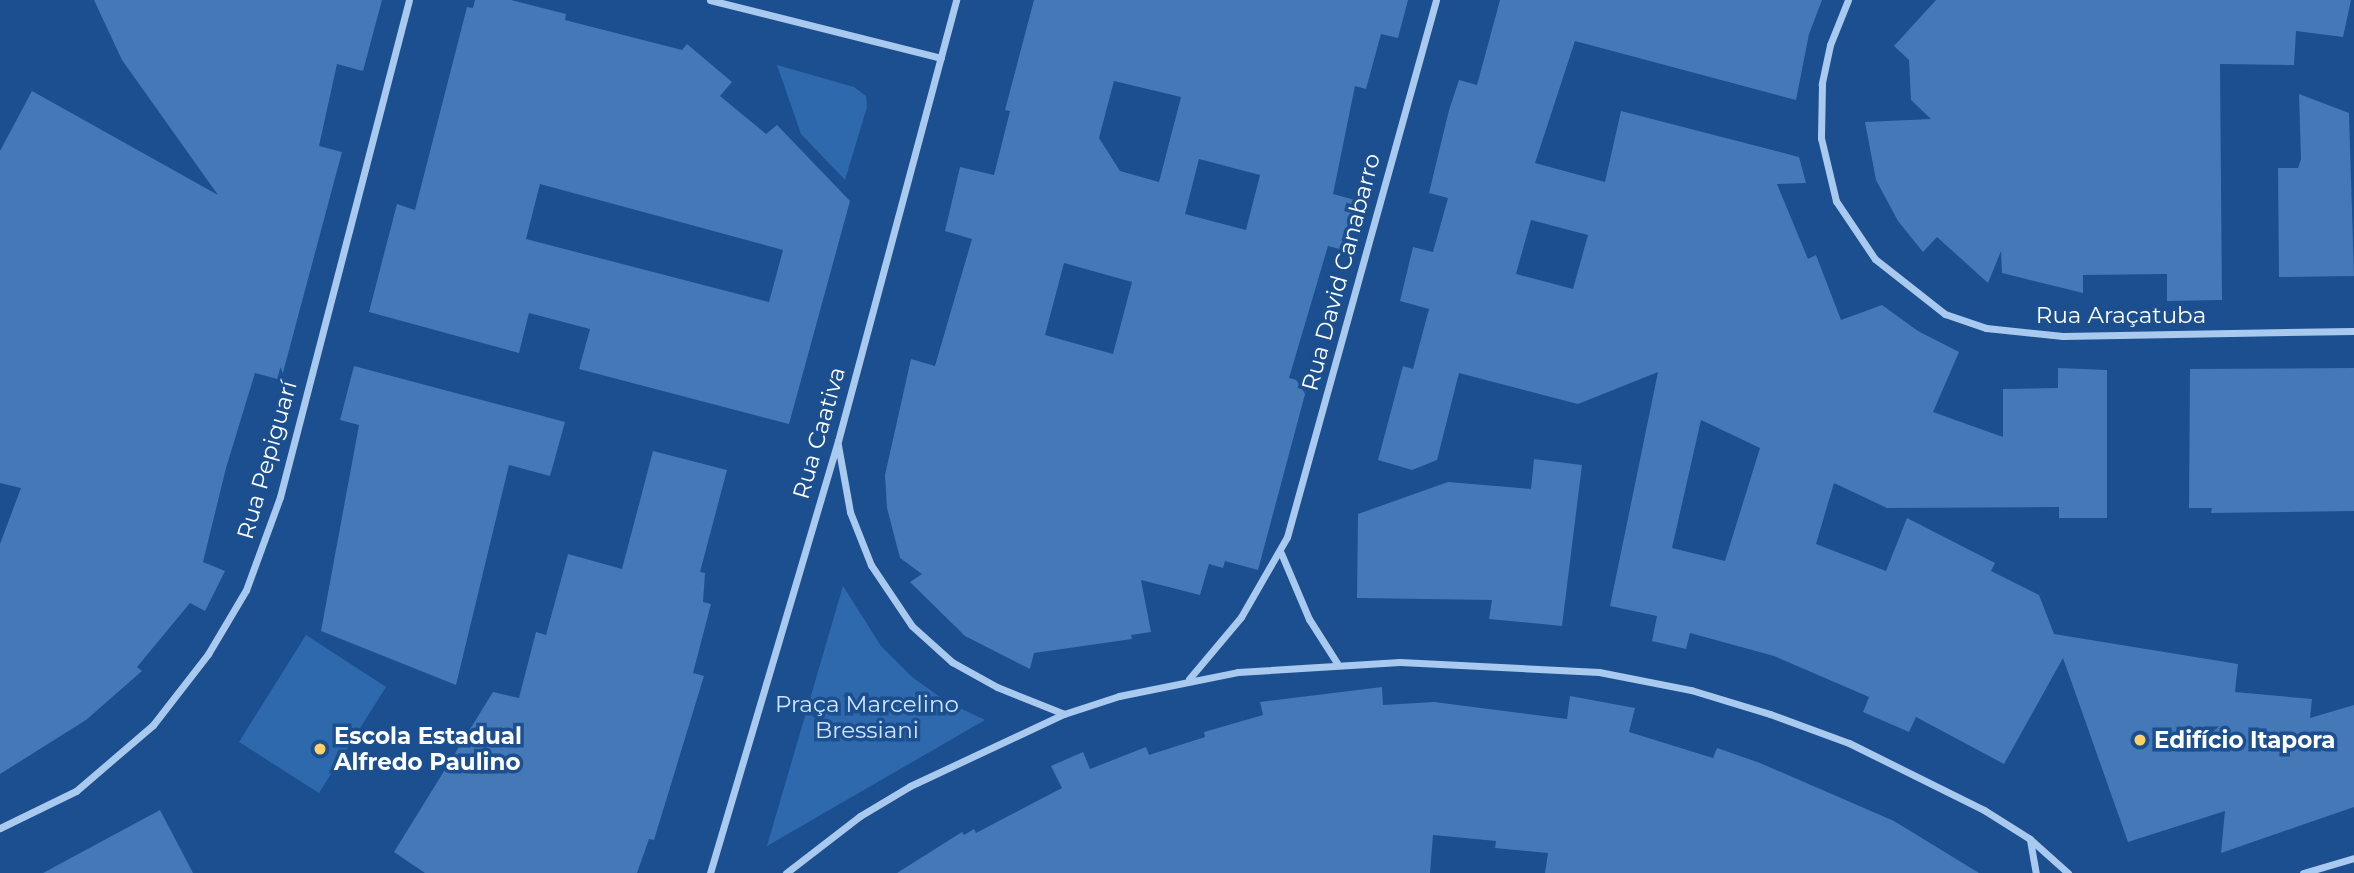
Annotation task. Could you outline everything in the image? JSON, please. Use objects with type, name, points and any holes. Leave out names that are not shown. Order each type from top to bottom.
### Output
[{"type":"street","name":"Rua Pepiguarí","points":[[0,828],[76,791],[153,725],[208,654],[246,590],[280,497],[409,0]]},
{"type":"street","points":[[710,0],[941,58]]},
{"type":"street","name":"Rua Caativa","points":[[710,873],[838,441],[956,0]]},
{"type":"street","name":"Rua David Canabarro","points":[[1188,680],[1241,617],[1280,554],[1436,0]]},
{"type":"street","name":"Rua Araçatuba","points":[[1848,0],[1830,45],[1822,85],[1821,138],[1836,201],[1855,234],[1901,284],[1944,314],[2022,334],[2354,331]]},
{"type":"street","points":[[838,441],[850,512],[871,565],[912,626],[952,662],[997,687],[1064,714]]},
{"type":"street","points":[[1280,554],[1309,619],[1337,663]]},
{"type":"street","points":[[786,873],[860,816],[910,786],[1064,714],[1188,680],[1337,663],[1494,665],[1599,672],[1691,690],[1849,743],[1984,810],[2030,839],[2068,873]]},
{"type":"street","points":[[2030,839],[2036,873]]},
{"type":"street","points":[[2303,873],[2354,858]]},
{"type":"green space","points":[[777,65],[854,87],[866,96],[867,107],[845,180],[801,134]]},
{"type":"green space","name":"Praça Marcelino Bressiani","points":[[843,586],[881,646],[912,677],[947,702],[985,720],[767,846]]},
{"type":"green space","points":[[306,635],[386,687],[319,793],[239,742]]},
{"type":"building","points":[[94,0],[382,0],[363,71],[337,64],[319,146],[342,152],[281,380],[255,373],[226,468],[203,562],[225,571],[205,611],[190,603],[137,667],[142,671],[86,720],[0,774],[0,544],[21,488],[0,483],[0,151],[32,91],[218,195],[122,60]]},
{"type":"building","points":[[475,0],[511,0],[566,14],[565,20],[682,50],[687,44],[732,82],[720,96],[766,134],[777,125],[850,201],[789,424],[579,369],[590,329],[529,313],[519,353],[369,312],[397,204],[415,210],[467,7],[473,8]],"holes":[[[540,184],[783,250],[769,302],[526,239]]]},
{"type":"building","points":[[1034,0],[1408,0],[1398,38],[1381,34],[1366,89],[1355,86],[1333,194],[1355,200],[1343,250],[1328,246],[1289,378],[1308,383],[1258,570],[1225,561],[1223,568],[1209,564],[1200,595],[1141,580],[1151,632],[1131,635],[1132,639],[1034,653],[1030,669],[965,636],[910,582],[922,574],[900,558],[887,508],[885,475],[911,359],[935,366],[972,239],[945,231],[960,167],[994,175],[1010,111],[1005,110]],"holes":[[[1114,81],[1181,97],[1159,182],[1120,171],[1099,138]],[[1199,159],[1260,175],[1246,230],[1185,214]],[[1064,263],[1132,282],[1113,354],[1045,335]]]},
{"type":"building","points":[[1500,0],[1822,0],[1809,34],[1796,100],[1575,41],[1535,163],[1605,182],[1621,111],[1799,157],[1806,183],[1777,184],[1808,259],[1816,255],[1841,320],[1882,305],[1918,331],[1959,352],[1933,412],[2003,437],[2003,389],[2058,388],[2058,368],[2107,370],[2107,518],[2059,518],[2059,507],[1887,508],[1834,483],[1816,544],[1886,571],[1907,518],[1995,563],[1991,571],[2039,595],[2054,634],[2238,664],[2235,692],[2312,699],[2310,718],[2354,705],[2354,807],[2221,853],[2225,811],[2128,842],[2063,658],[2004,764],[1916,717],[1909,732],[1863,712],[1869,697],[1774,656],[1690,633],[1686,649],[1652,641],[1657,616],[1610,606],[1658,372],[1578,404],[1459,373],[1437,460],[1412,470],[1378,460],[1403,366],[1413,369],[1429,309],[1400,301],[1413,247],[1433,252],[1448,198],[1429,193],[1449,110],[1459,80],[1477,85]],"holes":[[[1531,220],[1588,235],[1573,289],[1516,274]],[[1701,420],[1760,448],[1725,561],[1672,548]]]},
{"type":"building","points":[[1936,0],[2351,0],[2343,37],[2296,31],[2294,65],[2220,64],[2222,300],[2167,301],[2167,274],[2083,275],[2083,293],[2002,273],[2001,251],[1988,283],[1937,237],[1923,252],[1898,221],[1876,180],[1865,122],[1931,119],[1911,100],[1909,60],[1894,46]]},
{"type":"building","points":[[2299,94],[2349,113],[2354,276],[2279,277],[2278,168],[2298,168],[2301,159]]},
{"type":"building","points":[[354,366],[565,422],[550,476],[509,465],[456,685],[321,631],[359,425],[340,420]]},
{"type":"building","points":[[2354,368],[2354,511],[2211,513],[2212,508],[2189,508],[2190,369]]},
{"type":"building","points":[[653,451],[727,470],[700,572],[705,573],[703,602],[711,604],[693,673],[704,676],[654,840],[649,839],[637,873],[425,873],[394,852],[493,692],[519,698],[536,632],[546,635],[568,554],[622,569]]},
{"type":"building","points":[[1534,459],[1582,465],[1562,626],[1489,619],[1492,600],[1357,598],[1358,514],[1448,482],[1531,489]]},
{"type":"building","points":[[1382,687],[1383,705],[1434,702],[1567,719],[1570,696],[1635,708],[1629,732],[1713,758],[1717,748],[1760,763],[1894,821],[1979,873],[1545,873],[1548,853],[1495,848],[1496,841],[1433,835],[1430,873],[897,873],[962,832],[964,835],[974,829],[976,833],[1062,788],[1051,766],[1083,752],[1090,769],[1146,747],[1149,755],[1205,737],[1204,732],[1263,715],[1260,702]]},
{"type":"building","points":[[160,810],[193,873],[43,873]]},
{"type":"place","name":"Edifício Itapora","points":[[2140,740]]},
{"type":"place","name":"Escola Estadual Alfredo Paulino","points":[[320,749]]}]
